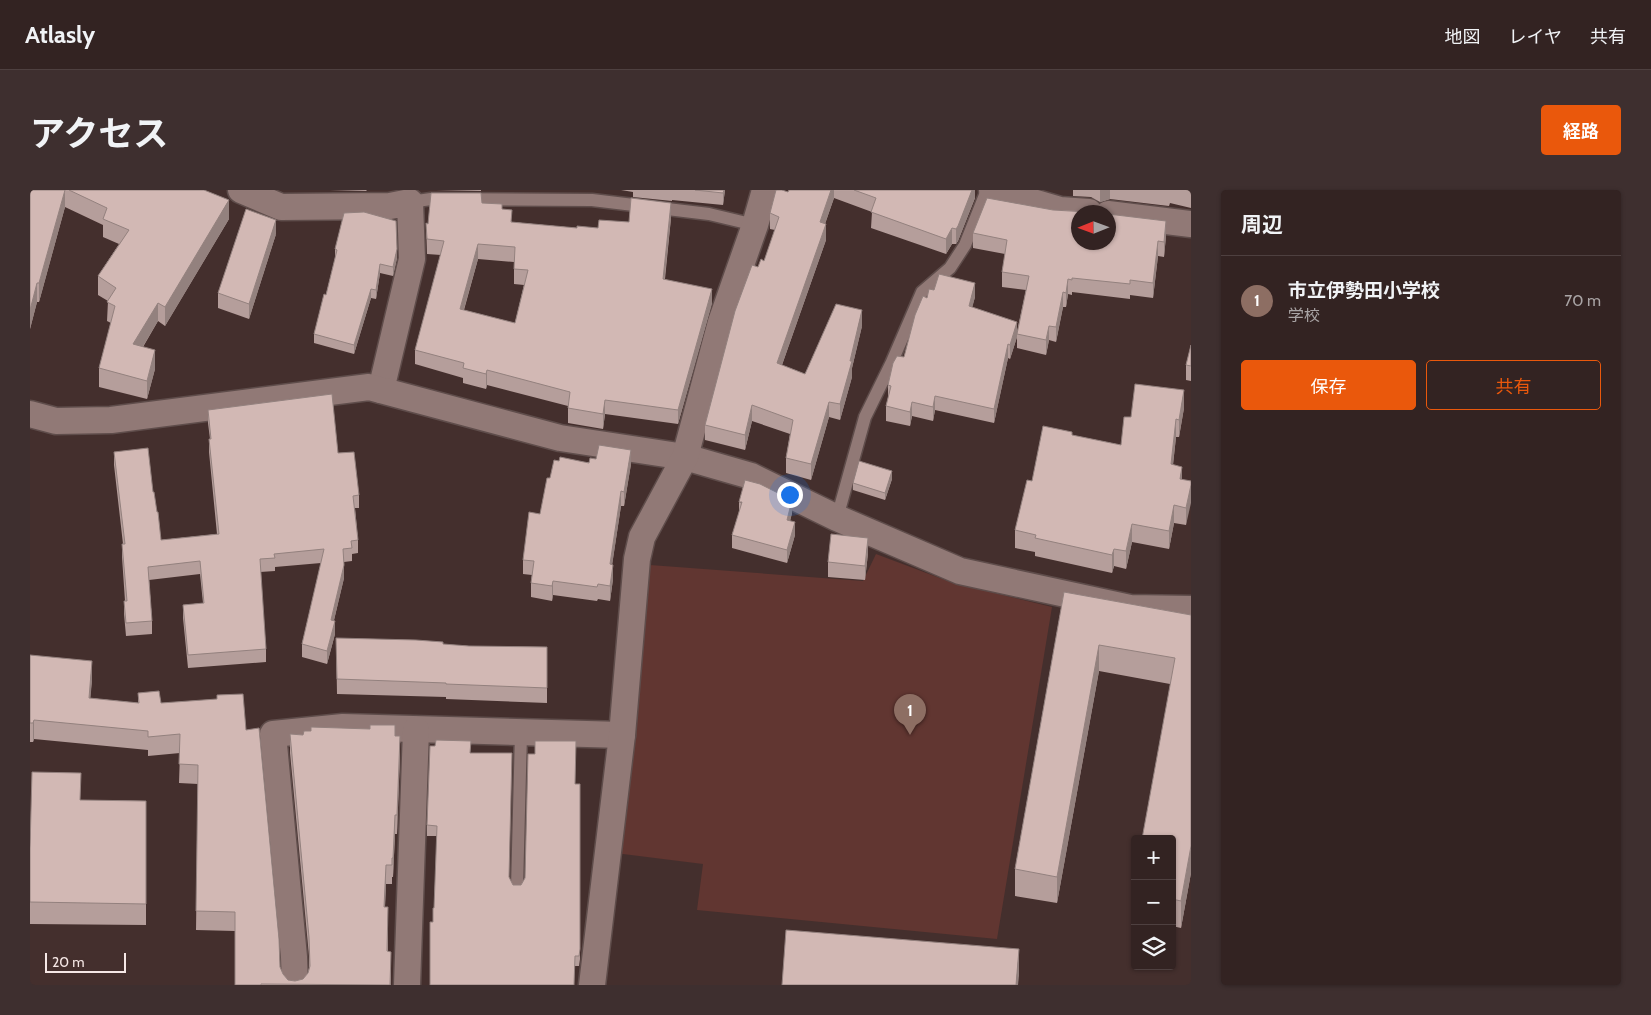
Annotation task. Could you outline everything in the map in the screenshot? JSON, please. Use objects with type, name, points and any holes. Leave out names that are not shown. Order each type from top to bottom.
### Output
[{"type":"street","points":[[240,190],[281,207],[390,206],[410,202],[412,259],[381,390]]},
{"type":"street","points":[[592,985],[622,735],[637,559],[642,538],[685,457],[721,322],[755,225],[765,190]]},
{"type":"street","points":[[992,190],[1061,200],[1073,205]]},
{"type":"street","points":[[1116,215],[1191,224]]},
{"type":"street","points":[[30,414],[56,421],[111,420],[369,387],[560,438],[685,457],[752,476],[837,518],[960,571],[1130,608],[1191,609]]},
{"type":"street","points":[[295,985],[272,734],[343,727],[622,735]]},
{"type":"street","points":[[407,985],[416,730]]},
{"type":"lane","points":[[837,518],[865,417],[891,364],[922,292],[950,268],[965,245],[986,190]]},
{"type":"lane","points":[[410,202],[431,199],[592,200],[709,214],[755,225]]},
{"type":"lane","points":[[517,888],[521,733]]},
{"type":"shaded area","points":[[876,554],[953,583],[1052,607],[997,939],[697,910],[703,864],[615,853],[650,565],[863,581]]},
{"type":"building","points":[[31,190],[65,190],[30,310],[30,195]]},
{"type":"building","points":[[69,190],[204,190],[229,200],[165,307],[158,303],[133,344],[155,350],[147,381],[99,368],[115,306],[107,302],[116,288],[98,276],[129,230],[103,219],[107,208]]},
{"type":"building","points":[[695,190],[724,190],[723,193]]},
{"type":"building","points":[[776,190],[788,192],[789,190],[831,190],[820,222],[826,224],[777,363],[805,374],[836,304],[862,310],[850,361],[852,361],[840,404],[829,402],[811,464],[786,458],[793,420],[752,405],[745,435],[705,425],[735,311],[752,265],[758,267],[761,259],[764,261],[779,217],[770,213]]},
{"type":"building","points":[[854,190],[972,190],[958,226],[956,229],[952,228],[946,239],[871,212],[876,198]]},
{"type":"building","points":[[431,193],[481,193],[482,203],[502,204],[502,209],[512,210],[511,222],[577,228],[577,226],[598,228],[599,220],[629,222],[631,198],[671,203],[663,279],[712,289],[678,410],[605,400],[603,414],[568,408],[570,392],[487,370],[486,374],[463,368],[464,363],[415,350],[444,241],[427,239],[426,223],[428,224]],"holes":[[[478,244],[515,247],[514,269],[528,270],[515,323],[460,309]]]},
{"type":"building","points":[[987,198],[1053,210],[1071,211],[1071,250],[1116,250],[1116,215],[1166,221],[1164,242],[1158,241],[1153,283],[1130,280],[1130,284],[1068,279],[1066,293],[1063,292],[1056,327],[1049,326],[1046,340],[1017,334],[1029,276],[1002,272],[1007,240],[973,233]]},
{"type":"building","points":[[246,209],[276,220],[249,304],[218,293]]},
{"type":"building","points":[[364,212],[396,221],[397,249],[393,267],[380,264],[376,290],[371,289],[354,345],[314,334],[324,294],[326,295],[344,213]]},
{"type":"building","points":[[939,274],[975,283],[969,306],[1017,322],[1010,345],[1008,344],[994,409],[935,396],[933,407],[912,402],[910,412],[886,406],[891,386],[888,385],[893,363],[897,356],[904,357],[915,315],[923,296],[927,298],[929,289],[934,290]]},
{"type":"building","points":[[1191,345],[1191,366],[1186,365]]},
{"type":"building","points":[[1135,384],[1184,390],[1179,420],[1176,419],[1171,464],[1182,467],[1180,479],[1191,481],[1191,485],[1186,508],[1174,505],[1169,531],[1132,524],[1126,551],[1114,549],[1112,555],[1035,538],[1036,535],[1015,530],[1027,480],[1032,481],[1043,426],[1072,432],[1072,435],[1121,445],[1124,417],[1131,417]]},
{"type":"building","points":[[332,394],[338,453],[354,452],[359,495],[353,496],[358,540],[351,541],[352,548],[343,549],[344,565],[331,620],[335,621],[327,651],[302,644],[324,549],[274,554],[275,558],[260,559],[266,649],[188,655],[183,605],[204,603],[200,561],[148,567],[152,621],[126,623],[124,601],[127,601],[122,544],[125,544],[114,452],[148,448],[161,540],[219,534],[209,439],[211,439],[208,410]]},
{"type":"building","points":[[599,445],[631,450],[624,492],[621,491],[610,564],[613,565],[610,586],[598,584],[597,587],[553,581],[552,586],[531,583],[534,561],[523,560],[529,512],[540,514],[547,478],[550,478],[554,460],[559,461],[560,457],[589,463],[590,458],[596,459]]},
{"type":"building","points":[[859,461],[892,471],[885,493],[853,483]]},
{"type":"building","points":[[745,480],[760,484],[792,500],[787,520],[795,522],[787,550],[732,535],[742,502],[739,502]]},
{"type":"building","points":[[831,534],[868,538],[865,566],[828,562]]},
{"type":"building","points":[[1064,592],[1191,615],[1191,846],[1181,901],[1176,900],[1176,835],[1143,835],[1175,658],[1099,645],[1057,877],[1015,869]]},
{"type":"building","points":[[336,638],[416,640],[469,646],[547,647],[547,688],[337,679]]},
{"type":"building","points":[[30,655],[92,661],[89,698],[139,703],[138,693],[159,691],[161,703],[217,699],[217,695],[243,694],[246,730],[259,728],[280,967],[288,980],[303,979],[308,973],[310,966],[290,734],[303,735],[304,731],[311,731],[311,727],[370,729],[370,725],[395,725],[395,736],[400,736],[397,815],[395,815],[392,865],[386,865],[384,907],[388,907],[387,951],[391,952],[390,985],[235,985],[235,912],[196,911],[198,765],[179,764],[180,734],[148,737],[148,731],[34,720],[33,723],[30,723]]},
{"type":"building","points":[[436,740],[471,741],[470,753],[512,753],[509,877],[513,885],[521,885],[525,878],[528,754],[535,754],[535,741],[576,741],[575,784],[580,784],[580,949],[579,956],[575,956],[574,985],[430,985],[430,922],[433,922],[437,826],[427,825],[430,746],[435,746]]},
{"type":"building","points":[[32,772],[81,773],[80,800],[146,801],[146,904],[30,902]]},
{"type":"building","points":[[786,930],[1019,949],[1016,985],[782,985]]},
{"type":"place","name":"市立伊勢田小学校","points":[[910,735]]}]
